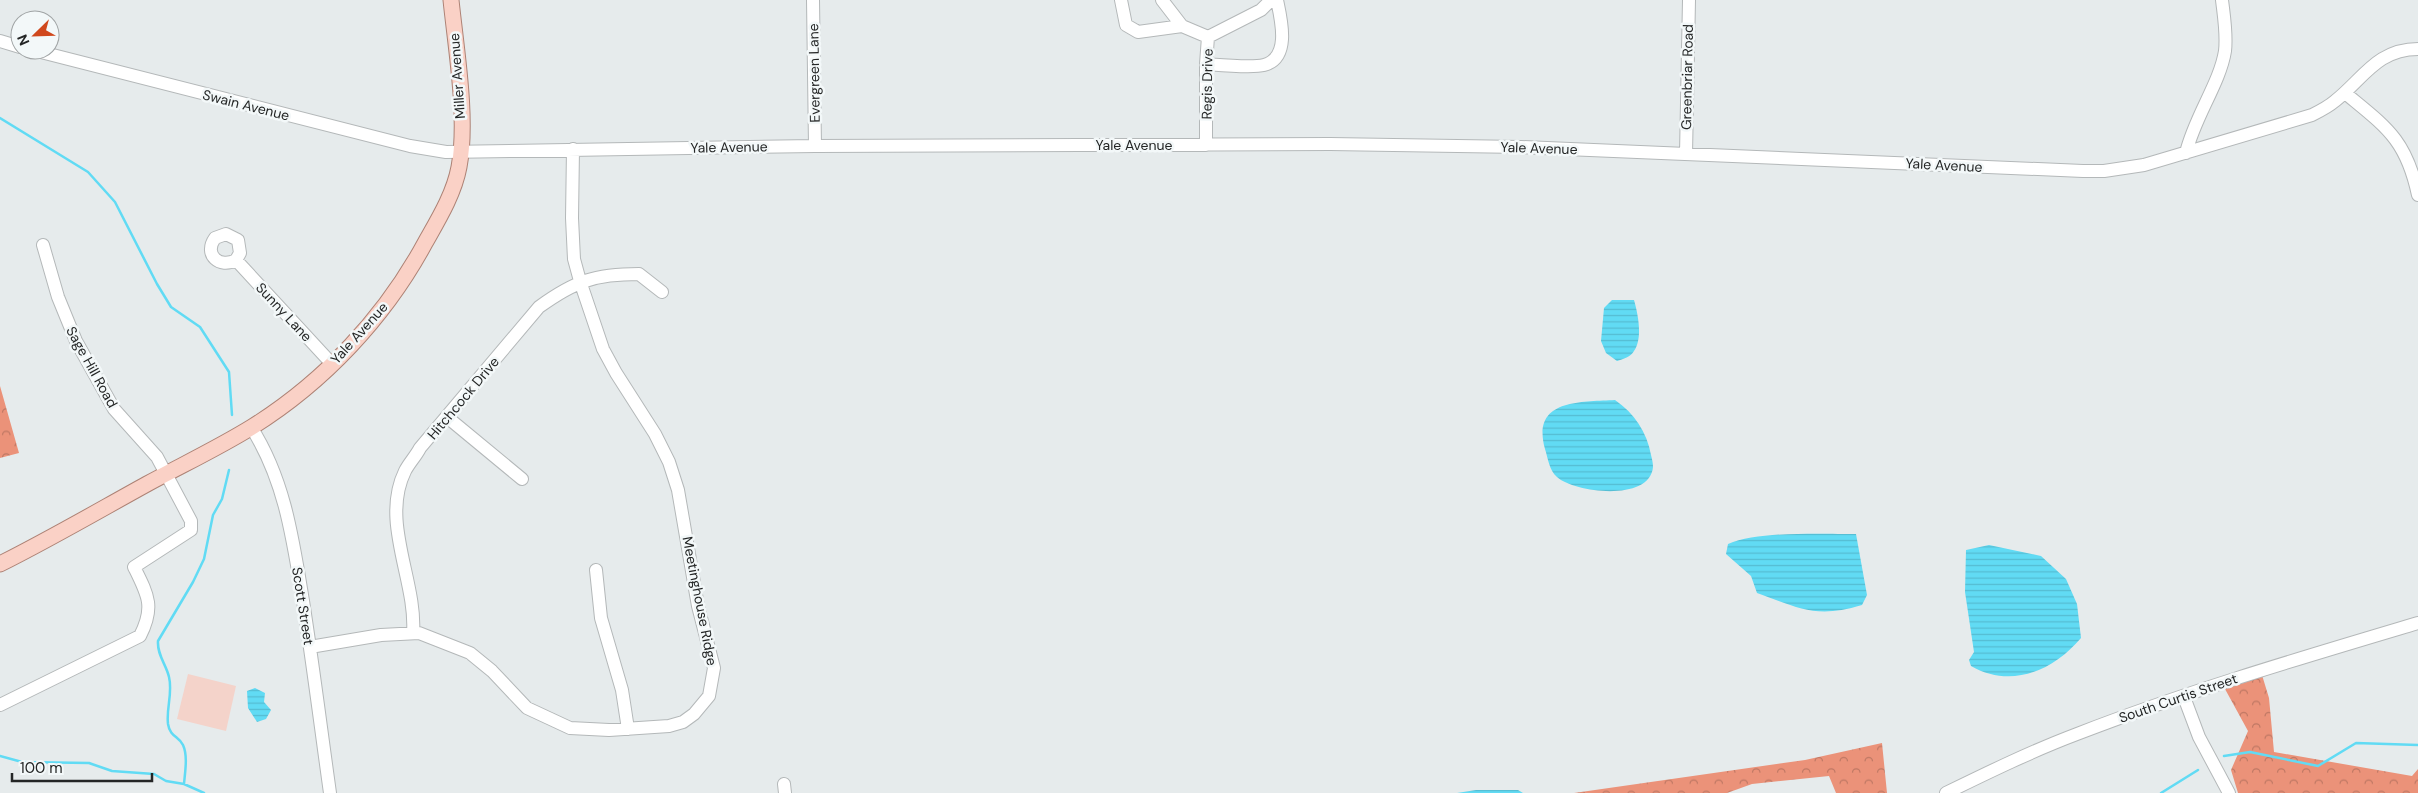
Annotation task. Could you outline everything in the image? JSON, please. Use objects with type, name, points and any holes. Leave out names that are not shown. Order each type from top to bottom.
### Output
[{"type":"main road","name":"Miller Avenue","points":[[451,0],[460,108],[461,152]]},
{"type":"main road","name":"Yale Avenue","points":[[0,564],[251,427],[294,397],[332,364],[353,343],[388,302],[421,252],[453,187],[461,152]]},
{"type":"street","name":"Evergreen Lane","points":[[813,0],[815,146]]},
{"type":"street","points":[[1121,0],[1126,25],[1138,32],[1182,26]]},
{"type":"street","points":[[1162,0],[1182,26],[1208,37]]},
{"type":"street","name":"Regis Drive","points":[[1206,145],[1208,37],[1261,10],[1271,0]]},
{"type":"street","points":[[1206,64],[1264,65],[1274,58],[1282,44],[1283,35],[1283,26],[1277,0]]},
{"type":"street","name":"Greenbriar Road","points":[[1686,154],[1689,0]]},
{"type":"street","points":[[2186,153],[2194,126],[2221,66],[2225,51],[2222,0]]},
{"type":"street","name":"Yale Avenue","points":[[461,152],[815,146],[1206,145],[1521,147],[2083,172],[2124,168],[2186,153],[2312,115],[2335,102],[2363,72],[2383,58],[2410,49],[2418,49]]},
{"type":"street","name":"Swain Avenue","points":[[60,57],[410,146],[446,152],[461,152]]},
{"type":"street","points":[[2344,93],[2385,126],[2403,148],[2414,174],[2418,195]]},
{"type":"street","name":"Meetinghouse Ridge","points":[[310,647],[389,634],[413,633],[445,642],[470,653],[492,671],[527,708],[570,728],[628,729],[669,726],[683,722],[694,714],[709,696],[714,668],[698,606],[684,513],[669,462],[655,434],[616,374],[603,349],[574,259],[572,218],[573,149]]},
{"type":"street","name":"Sage Hill Road","points":[[0,705],[140,636],[150,606],[147,593],[134,568],[191,530],[191,521],[152,449],[108,400],[66,320],[43,245]]},
{"type":"street","name":"Sunny Lane","points":[[236,260],[332,364]]},
{"type":"street","name":"Hitchcock Drive","points":[[413,633],[413,616],[399,535],[398,502],[405,471],[420,448],[539,307],[563,289],[580,281],[611,274],[639,274],[662,292]]},
{"type":"street","points":[[447,417],[522,479]]},
{"type":"street","name":"Scott Street","points":[[251,427],[278,482],[287,510],[310,647],[330,793]]},
{"type":"street","points":[[596,570],[601,618],[622,690],[628,729]]},
{"type":"street","name":"South Curtis Street","points":[[1946,793],[2012,761],[2078,734],[2244,675],[2418,623]]},
{"type":"street","points":[[2184,696],[2199,737],[2229,793]]},
{"type":"green space","points":[[0,386],[19,453],[0,458]]},
{"type":"green space","points":[[2262,675],[2269,698],[2274,752],[2412,776],[2418,769],[2418,793],[2238,793],[2231,770],[2248,731],[2225,689]]},
{"type":"green space","points":[[1882,743],[1887,793],[1836,793],[1829,776],[1752,784],[1727,793],[1574,793],[1805,760]]},
{"type":"shaded area","points":[[188,674],[236,686],[226,731],[177,719]]},
{"type":"water","points":[[1612,300],[1634,300],[1639,326],[1637,346],[1633,353],[1617,361],[1606,353],[1601,341],[1604,308]]},
{"type":"water","points":[[1615,400],[1634,417],[1643,431],[1653,466],[1649,478],[1639,486],[1626,490],[1611,491],[1579,487],[1566,483],[1557,477],[1550,467],[1545,449],[1543,433],[1545,421],[1552,412],[1562,406],[1587,401]]},
{"type":"water","points":[[1790,534],[1856,534],[1867,595],[1862,605],[1846,609],[1832,611],[1808,610],[1757,593],[1751,576],[1726,554],[1728,544],[1756,537]]},
{"type":"water","points":[[1989,545],[2041,556],[2066,579],[2077,604],[2081,638],[2058,660],[2030,673],[2016,676],[2001,676],[1986,673],[1971,666],[1969,660],[1974,652],[1965,592],[1966,550]]},
{"type":"water","points":[[255,688],[265,693],[264,702],[271,710],[266,719],[257,722],[248,708],[247,691]]},
{"type":"water","points":[[1476,790],[1518,790],[1523,793],[1457,793]]},
{"type":"waterway","points":[[0,118],[88,172],[115,202],[157,284],[171,307],[200,327],[229,372],[232,415]]},
{"type":"waterway","points":[[184,784],[185,754],[183,745],[171,732],[168,724],[170,683],[168,672],[160,655],[158,641],[193,582],[204,559],[213,515],[222,499],[229,470]]},
{"type":"waterway","points":[[2224,756],[2250,752],[2318,766],[2356,743],[2418,745]]},
{"type":"waterway","points":[[0,756],[22,762],[89,763],[112,771],[154,774],[166,781],[184,784],[204,793]]},
{"type":"waterway","points":[[2161,793],[2198,770]]}]
